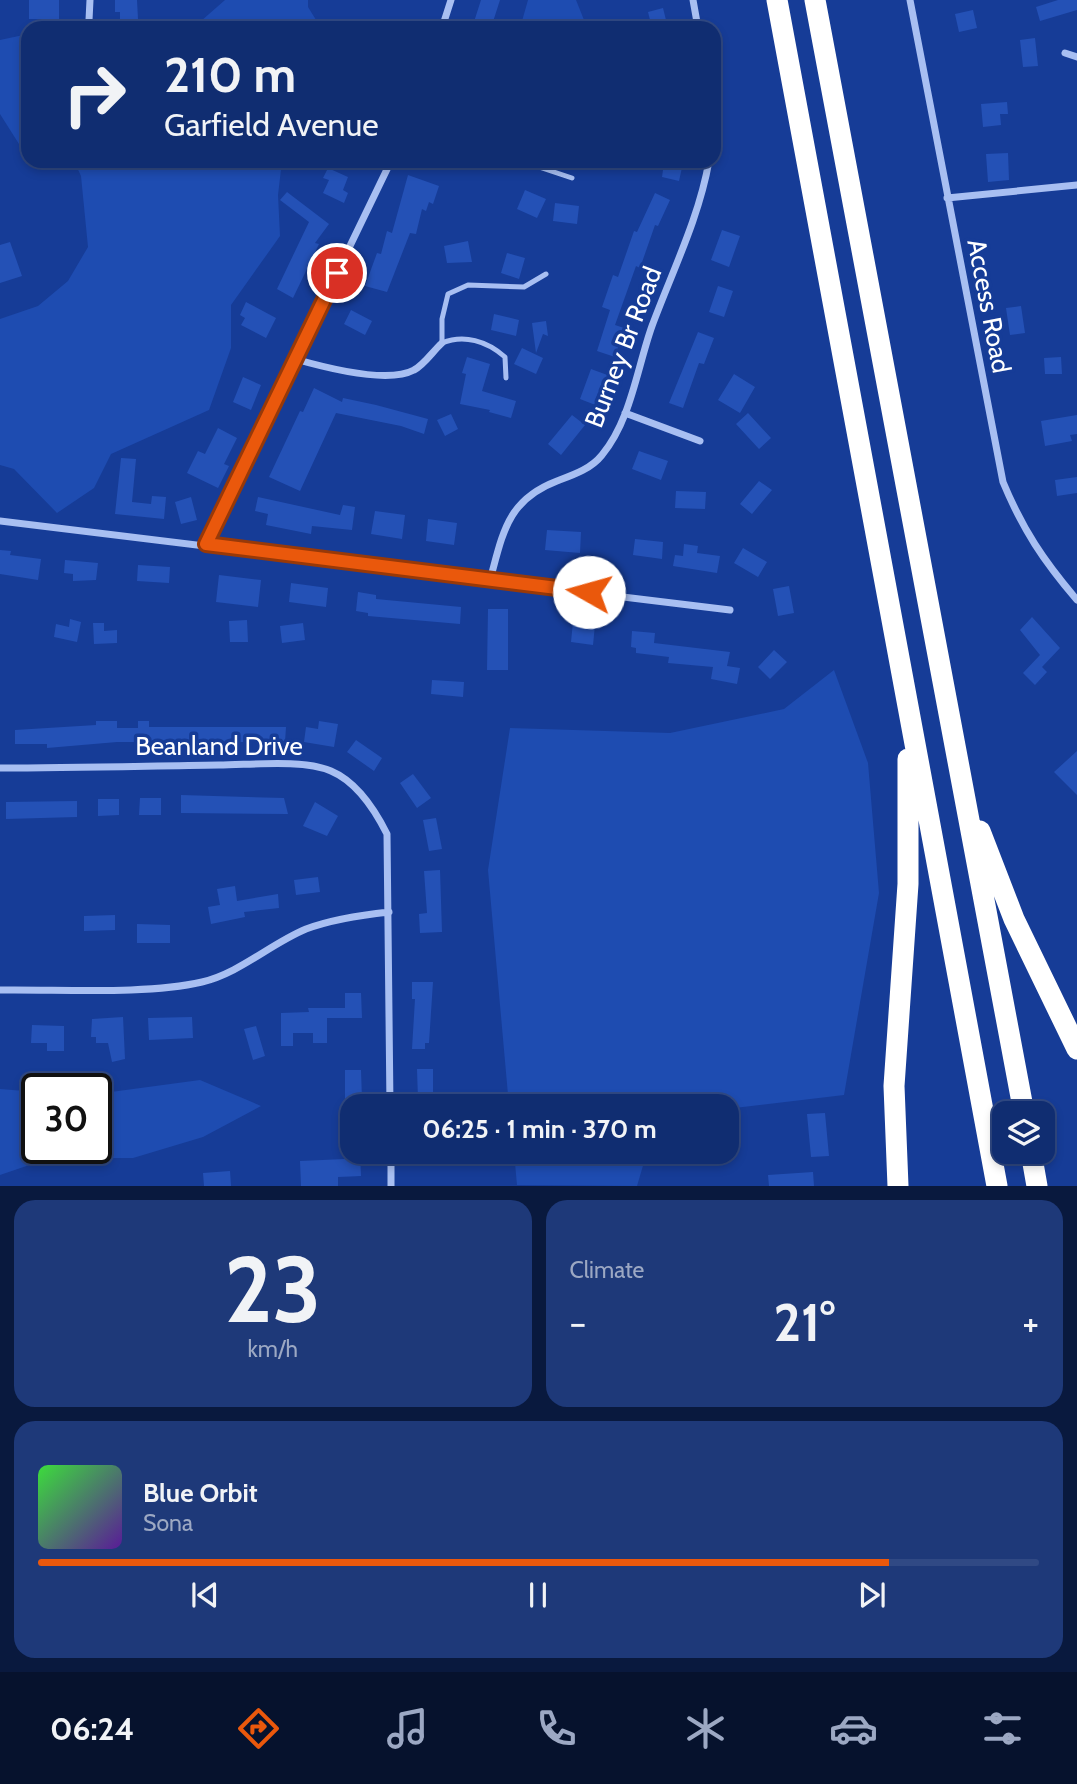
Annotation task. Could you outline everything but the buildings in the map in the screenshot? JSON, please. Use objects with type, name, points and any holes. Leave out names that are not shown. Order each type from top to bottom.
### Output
[{"type":"highway","points":[[777,0],[997,1185]]},
{"type":"highway","points":[[815,0],[1022,1101]]},
{"type":"highway","points":[[898,1185],[894,1086],[909,829],[905,684]]},
{"type":"highway","points":[[953,744],[984,842],[1014,919],[1077,1049]]},
{"type":"highway","points":[[1033,1164],[1037,1185]]},
{"type":"street","points":[[89,20],[90,0]]},
{"type":"street","points":[[444,21],[451,0]]},
{"type":"street","points":[[693,0],[697,21]]},
{"type":"street","name":"Access Road","points":[[910,0],[1003,482],[1023,529],[1049,568],[1077,600]]},
{"type":"street","points":[[1065,54],[1077,57]]},
{"type":"street","points":[[206,544],[388,168]]},
{"type":"street","name":"Burney Br Road","points":[[490,580],[507,522],[524,497],[543,486],[581,472],[602,455],[625,413],[651,329],[684,247],[707,168]]},
{"type":"street","points":[[947,198],[1077,185]]},
{"type":"street","points":[[295,359],[358,373],[405,373],[417,369],[442,343]]},
{"type":"street","points":[[625,413],[700,441]]},
{"type":"street","points":[[0,521],[730,610]]},
{"type":"street","name":"Beanland Drive","points":[[0,768],[274,765],[328,770],[362,795],[387,834],[390,1094]]},
{"type":"street","points":[[0,990],[156,988],[202,982],[231,972],[306,929],[346,917],[389,912]]},
{"type":"street","points":[[391,1164],[391,1185]]},
{"type":"lane","points":[[541,168],[572,178]]},
{"type":"lane","points":[[506,378],[505,356],[493,346],[455,338],[442,343],[442,319],[448,294],[456,288],[490,284],[524,287],[546,274]]},
{"type":"shaded area","points":[[225,0],[308,0],[308,7],[317,21],[201,21]]},
{"type":"shaded area","points":[[528,0],[576,0],[584,20],[588,21],[522,21]]},
{"type":"shaded area","points":[[21,36],[21,144],[0,114],[0,40]]},
{"type":"shaded area","points":[[77,168],[281,168],[278,195],[280,236],[231,305],[231,348],[209,410],[111,454],[94,488],[57,513],[14,469],[0,465],[0,319],[38,306],[68,281],[88,247],[81,176]]},
{"type":"shaded area","points":[[834,670],[868,763],[879,893],[844,1095],[739,1107],[739,1094],[508,1094],[488,870],[510,728],[670,733],[784,709]]},
{"type":"shaded area","points":[[200,1080],[261,1106],[203,1137],[133,1158],[112,1158],[112,1092]]},
{"type":"shaded area","points":[[0,1089],[21,1091],[21,1164],[32,1164],[0,1175]]},
{"type":"shaded area","points":[[515,1164],[643,1164],[637,1186],[517,1185]]},
{"type":"route","points":[[337,273],[206,544],[589,592]]}]
